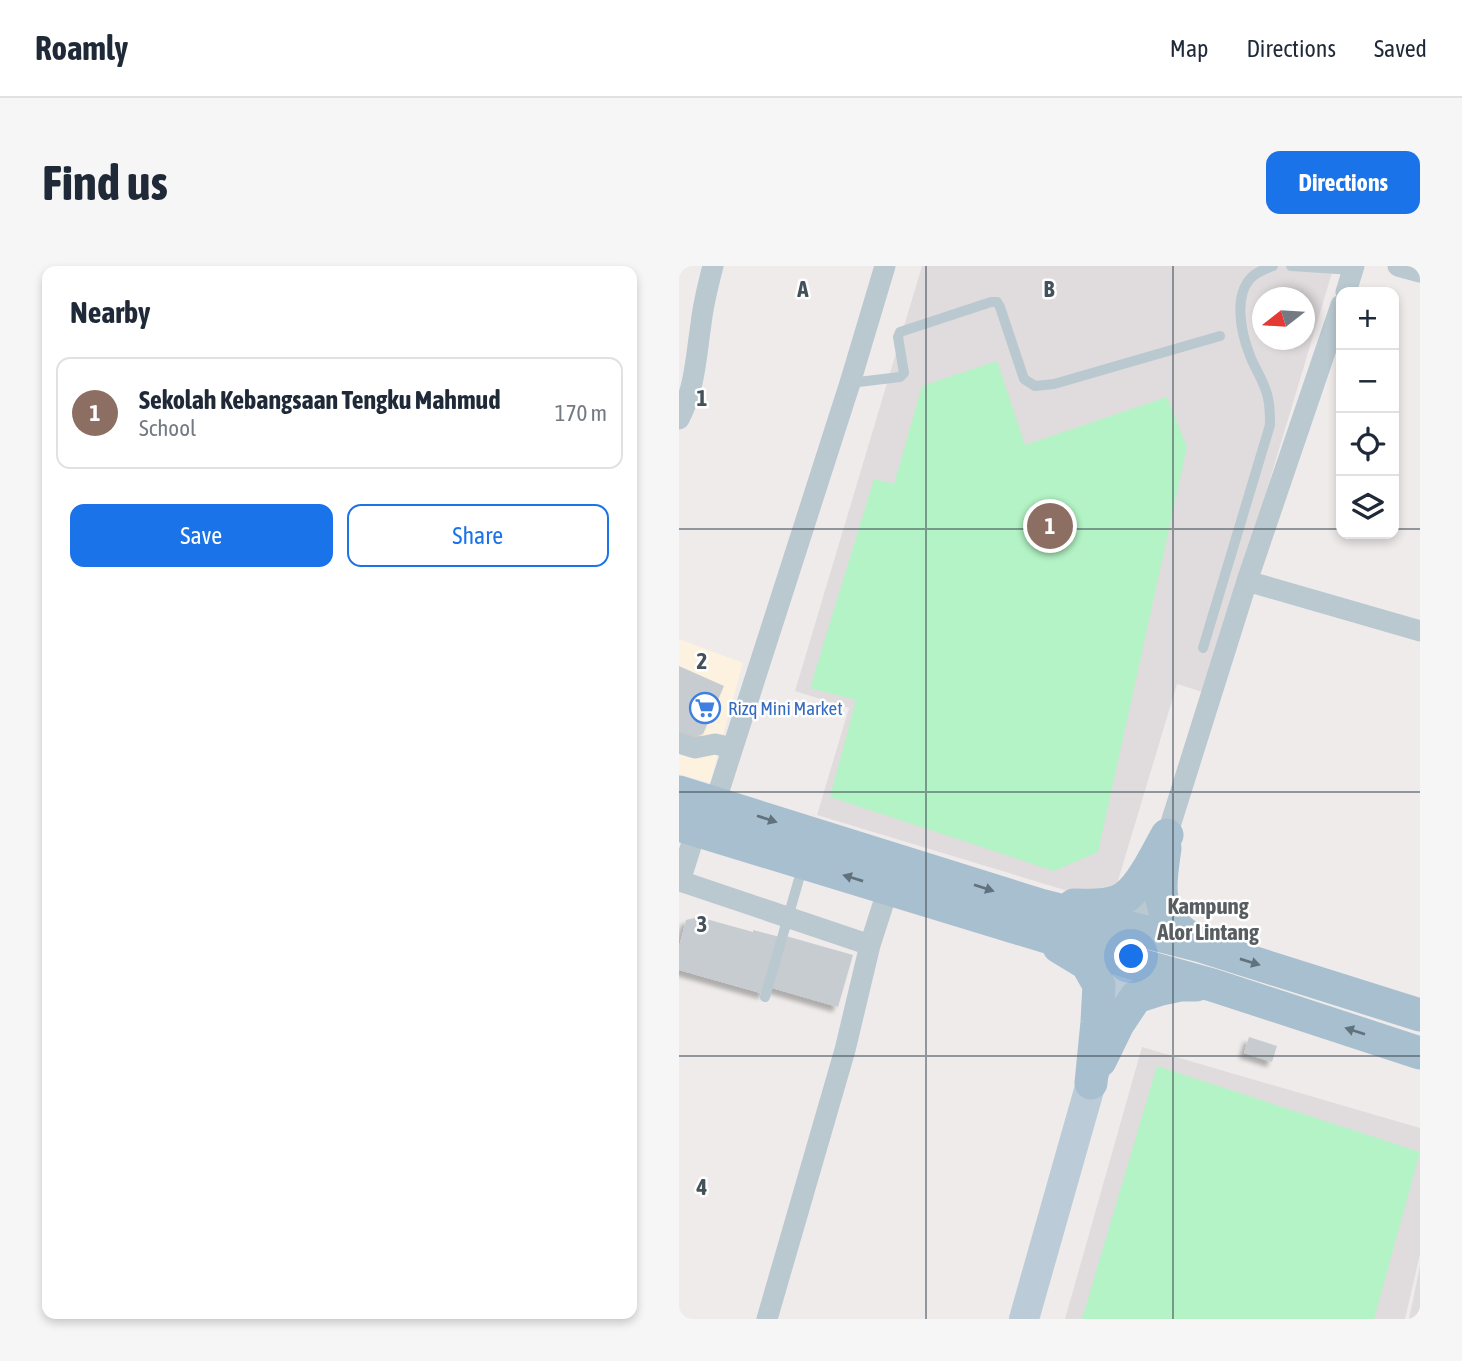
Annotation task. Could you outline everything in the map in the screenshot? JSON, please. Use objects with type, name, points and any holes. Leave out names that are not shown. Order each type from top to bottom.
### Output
[{"type":"main road","points":[[679,792],[1039,920],[1129,962],[1212,985],[1420,1053]]},
{"type":"main road","points":[[688,828],[888,888],[1039,920],[1138,930],[1201,946],[1420,1015]]},
{"type":"main road","points":[[1039,920],[1121,901],[1137,885],[1167,835]]},
{"type":"main road","points":[[1167,835],[1160,885],[1162,901],[1173,924],[1201,946]]},
{"type":"main road","points":[[1039,920],[1087,964],[1099,985],[1091,1083]]},
{"type":"main road","points":[[1091,1083],[1118,1024],[1136,998],[1180,985],[1212,985]]},
{"type":"street","points":[[679,419],[693,380],[701,321],[713,266]]},
{"type":"street","points":[[715,803],[885,266]]},
{"type":"street","points":[[1398,266],[1420,272]]},
{"type":"street","points":[[1348,287],[1354,268]]},
{"type":"street","points":[[1024,1319],[1091,1083],[1167,835],[1247,581],[1336,320]]},
{"type":"street","points":[[1247,581],[1420,631]]},
{"type":"street","points":[[679,743],[695,748],[715,744],[732,748]]},
{"type":"street","points":[[688,828],[679,883],[870,945]]},
{"type":"street","points":[[767,1319],[845,1049],[870,945],[888,888]]},
{"type":"lane","points":[[1203,648],[1270,425],[1268,396],[1249,354],[1241,317],[1243,293],[1247,283],[1251,277],[1273,266]]},
{"type":"lane","points":[[1291,266],[1354,268]]},
{"type":"lane","points":[[850,383],[900,377],[904,373],[898,337],[900,332],[991,302],[997,302],[1000,307],[1024,379],[1035,386],[1054,384],[1220,336]]},
{"type":"lane","points":[[765,997],[804,863]]},
{"type":"shaded area","points":[[922,266],[1334,266],[1315,329],[1315,287],[1252,287],[1252,350],[1309,350],[1206,693],[1177,684],[1111,904],[817,815],[849,708],[795,691]]},
{"type":"shaded area","points":[[679,639],[743,663],[710,783],[679,774]]},
{"type":"shaded area","points":[[1142,1047],[1420,1128],[1420,1254],[1405,1319],[1065,1319]]},
{"type":"shaded area","points":[[1420,1266],[1420,1319],[1409,1319]]},
{"type":"green space","points":[[997,361],[1025,445],[1167,397],[1187,447],[1098,852],[1054,871],[830,797],[856,700],[810,688],[874,479],[894,484],[922,386]]},
{"type":"green space","points":[[1157,1066],[1420,1152],[1374,1319],[1082,1319]]},
{"type":"building","points":[[679,666],[724,686],[703,734],[691,738],[679,732]]},
{"type":"building","points":[[699,917],[780,937],[764,994],[679,970],[679,947],[686,920]]},
{"type":"building","points":[[786,936],[853,955],[838,1007],[772,988]]},
{"type":"building","points":[[1249,1037],[1277,1046],[1272,1062],[1244,1053]]},
{"type":"place","name":"Sekolah Kebangsaan Tengku Mahmud","points":[[1050,526]]},
{"type":"place","name":"Rizq Mini Market","points":[[705,708]]},
{"type":"district","name":"Kampung Alor Lintang","points":[[1208,919]]}]
